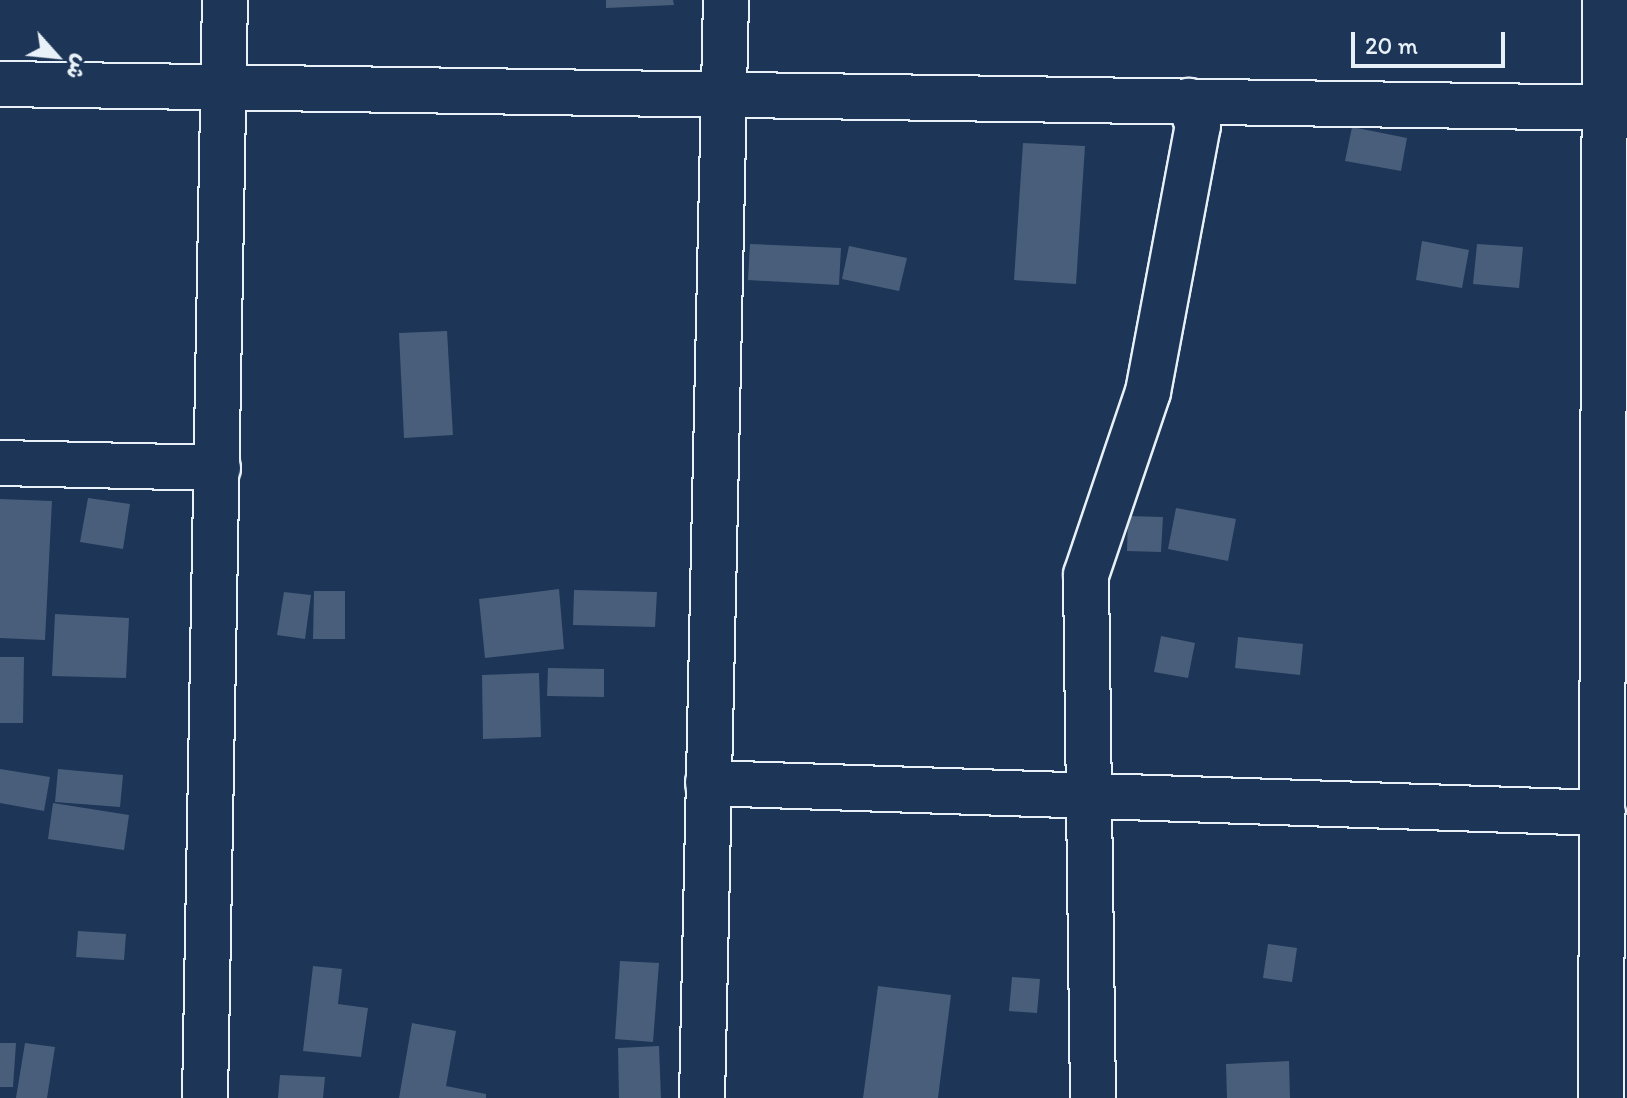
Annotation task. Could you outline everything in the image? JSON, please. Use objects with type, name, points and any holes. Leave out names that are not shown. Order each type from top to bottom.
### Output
[{"type":"street","points":[[205,1098],[225,0]]},
{"type":"street","points":[[702,1098],[726,0]]},
{"type":"street","points":[[1601,1098],[1602,813],[1614,477],[1615,108],[1605,0]]},
{"type":"street","points":[[0,84],[1615,108]]},
{"type":"street","points":[[1093,1098],[1086,575],[1148,392],[1198,126],[1189,101]]},
{"type":"street","points":[[0,463],[218,468]]},
{"type":"street","points":[[708,783],[1089,793],[1602,813]]},
{"type":"building","points":[[606,0],[673,0],[674,5],[606,8]]},
{"type":"building","points":[[1352,127],[1407,138],[1401,171],[1345,161]]},
{"type":"building","points":[[1023,143],[1085,146],[1076,284],[1014,280]]},
{"type":"building","points":[[1422,241],[1469,250],[1462,288],[1416,280]]},
{"type":"building","points":[[750,244],[841,248],[839,285],[748,280]]},
{"type":"building","points":[[1477,244],[1523,247],[1519,288],[1473,284]]},
{"type":"building","points":[[849,246],[907,258],[899,291],[842,279]]},
{"type":"building","points":[[447,331],[453,435],[404,438],[399,333]]},
{"type":"building","points":[[88,498],[130,504],[123,549],[80,542]]},
{"type":"building","points":[[0,499],[52,501],[45,640],[0,638]]},
{"type":"building","points":[[1176,508],[1236,519],[1228,561],[1168,549]]},
{"type":"building","points":[[1128,516],[1163,517],[1161,552],[1127,551]]},
{"type":"building","points":[[559,589],[564,649],[485,658],[479,599]]},
{"type":"building","points":[[574,590],[657,592],[655,627],[573,625]]},
{"type":"building","points":[[314,591],[345,591],[345,639],[313,639]]},
{"type":"building","points":[[284,592],[311,595],[305,639],[277,635]]},
{"type":"building","points":[[55,614],[129,618],[126,678],[52,676]]},
{"type":"building","points":[[1161,636],[1195,643],[1188,678],[1154,672]]},
{"type":"building","points":[[1238,637],[1303,644],[1300,675],[1235,668]]},
{"type":"building","points":[[0,657],[24,657],[23,723],[0,723]]},
{"type":"building","points":[[548,668],[604,669],[604,697],[547,696]]},
{"type":"building","points":[[539,673],[541,737],[483,739],[482,675]]},
{"type":"building","points":[[0,769],[50,777],[44,811],[0,803]]},
{"type":"building","points":[[58,769],[123,775],[120,807],[55,802]]},
{"type":"building","points":[[53,803],[129,815],[124,850],[48,839]]},
{"type":"building","points":[[78,931],[126,934],[124,960],[76,957]]},
{"type":"building","points":[[1268,944],[1297,948],[1292,982],[1263,978]]},
{"type":"building","points":[[620,961],[659,963],[653,1042],[615,1039]]},
{"type":"building","points":[[313,966],[342,969],[338,1004],[368,1008],[361,1057],[303,1051]]},
{"type":"building","points":[[1012,977],[1040,979],[1037,1013],[1009,1011]]},
{"type":"building","points":[[878,986],[951,995],[938,1098],[863,1098]]},
{"type":"building","points":[[412,1023],[456,1031],[446,1086],[486,1094],[486,1098],[399,1098]]},
{"type":"building","points":[[0,1043],[16,1043],[13,1087],[0,1087]]},
{"type":"building","points":[[25,1043],[55,1047],[47,1098],[16,1098]]},
{"type":"building","points":[[659,1046],[661,1098],[619,1098],[618,1048]]},
{"type":"building","points":[[1289,1061],[1290,1098],[1227,1098],[1226,1064]]},
{"type":"building","points":[[280,1075],[325,1077],[323,1098],[278,1098]]}]
